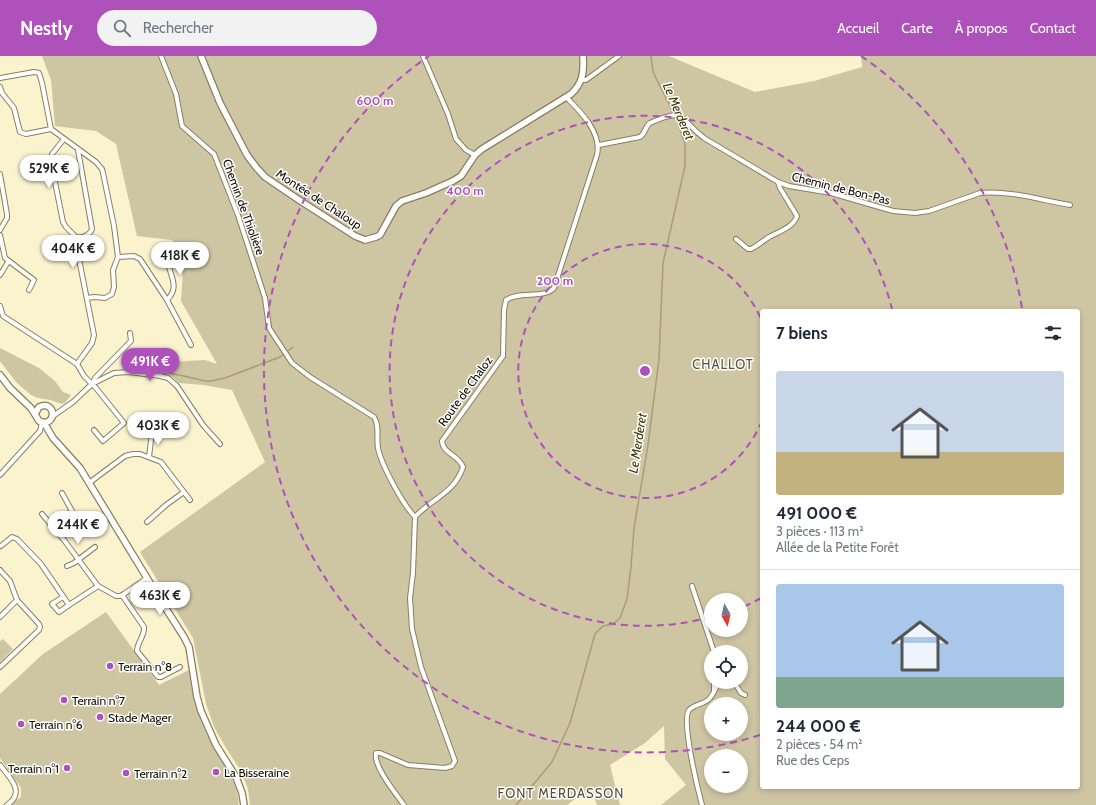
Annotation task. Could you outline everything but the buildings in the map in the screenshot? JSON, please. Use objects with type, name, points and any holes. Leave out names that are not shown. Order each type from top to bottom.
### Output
[{"type":"main road","name":"Montée de Chaloup","points":[[201,56],[220,103],[247,155],[256,168],[265,177],[302,202],[365,240],[380,235],[396,206],[402,201],[426,193],[461,176],[475,155],[498,139],[567,98],[577,89],[582,80]]},
{"type":"main road","points":[[582,80],[584,70],[583,56]]},
{"type":"main road","points":[[0,375],[10,388],[25,401],[37,419],[43,423],[53,438],[80,468],[184,637],[189,647],[197,697],[201,711],[216,744],[236,777],[242,793],[244,805]]},
{"type":"main road","points":[[25,401],[39,406],[45,405],[51,408],[53,438]]},
{"type":"main road","points":[[35,414],[39,406]]},
{"type":"main road","points":[[43,423],[52,417]]},
{"type":"street","name":"Chemin de Thiolière","points":[[161,56],[176,94],[182,126],[214,154],[238,215],[263,292],[269,328],[292,363],[374,417],[377,423],[379,453],[405,505],[415,517]]},
{"type":"street","points":[[423,56],[448,114],[456,139],[466,150],[475,155]]},
{"type":"street","points":[[582,80],[586,80],[619,56]]},
{"type":"street","points":[[0,78],[34,72],[39,73],[51,129],[96,162],[102,169],[114,226],[118,258],[112,270],[114,287],[112,294],[106,298],[87,298]]},
{"type":"street","points":[[0,87],[2,93],[14,108],[20,132],[26,134],[51,129]]},
{"type":"street","points":[[567,98],[579,110],[590,126],[599,145]]},
{"type":"street","name":"Chemin de Bon-Pas","points":[[599,145],[640,136],[645,132],[648,124],[674,114],[684,119],[704,138],[778,182],[797,188],[830,193],[893,211],[904,213],[929,211],[965,199],[980,192],[1001,192],[1070,205]]},
{"type":"street","points":[[64,139],[52,154],[51,162],[63,222],[76,237],[76,244],[94,331],[94,339],[77,364]]},
{"type":"street","name":"Route de Chaloz","points":[[415,517],[425,507],[451,488],[462,471],[463,467],[460,461],[445,449],[442,440],[503,356],[504,310],[506,300],[515,296],[548,292],[554,288],[598,155],[599,145]]},
{"type":"street","points":[[76,237],[79,238],[84,236],[91,232],[92,229],[78,150]]},
{"type":"street","points":[[0,174],[7,214],[7,218],[0,230]]},
{"type":"street","points":[[736,239],[751,250],[768,237],[788,226],[796,219],[797,216],[778,182]]},
{"type":"street","points":[[0,235],[5,258],[8,262],[34,280],[29,290]]},
{"type":"street","points":[[167,249],[172,257],[168,264],[174,290],[173,294],[167,300]]},
{"type":"street","points":[[118,258],[130,255],[137,257],[144,264],[167,300],[190,345]]},
{"type":"street","points":[[0,275],[8,262]]},
{"type":"street","points":[[0,306],[3,316],[77,364],[84,376],[124,422],[103,440],[94,430]]},
{"type":"street","points":[[92,384],[95,378],[131,341],[130,333]]},
{"type":"street","points":[[52,417],[73,402],[92,384],[107,376],[122,371],[160,376],[168,378],[177,386],[203,425],[220,444]]},
{"type":"street","points":[[51,408],[63,408]]},
{"type":"street","points":[[0,476],[40,431],[43,423]]},
{"type":"street","points":[[40,431],[49,431]]},
{"type":"street","points":[[149,457],[152,432],[166,433]]},
{"type":"street","points":[[89,483],[125,456],[133,454],[149,457],[161,462],[190,500]]},
{"type":"street","points":[[148,522],[166,505],[184,492]]},
{"type":"street","points":[[50,524],[72,511],[62,493]]},
{"type":"street","points":[[42,514],[79,559],[98,586],[116,596],[122,596],[147,578]]},
{"type":"street","points":[[404,805],[380,769],[375,758],[376,753],[380,753],[408,765],[445,768],[452,766],[455,761],[421,667],[412,628],[410,598],[415,517]]},
{"type":"street","points":[[1,546],[12,537],[17,539],[41,564],[69,605]]},
{"type":"street","points":[[67,566],[95,547]]},
{"type":"street","points":[[0,570],[10,581],[17,600],[40,627],[39,630],[0,667]]},
{"type":"street","points":[[4,574],[8,570]]},
{"type":"street","points":[[63,597],[52,604],[59,612],[98,586]]},
{"type":"street","points":[[692,586],[712,645]]},
{"type":"street","points":[[122,596],[144,627],[144,634],[137,646],[137,651],[152,671],[158,677],[161,677],[180,667]]},
{"type":"street","points":[[0,617],[17,600]]},
{"type":"street","points":[[714,689],[714,694]]},
{"type":"street","points":[[702,805],[694,772],[688,734],[687,714],[690,709],[707,701],[716,689]]},
{"type":"street","points":[[738,689],[740,693],[745,696]]},
{"type":"street","points":[[0,765],[14,784],[17,792],[15,798],[7,805]]},
{"type":"shaded area","points":[[42,56],[669,56],[755,92],[814,81],[862,67],[861,56],[1096,56],[1096,805],[661,805],[686,785],[665,759],[664,726],[645,743],[610,765],[620,805],[597,805],[593,794],[579,796],[567,805],[250,805],[248,789],[241,771],[214,727],[206,704],[193,638],[140,552],[265,462],[232,390],[179,383],[158,364],[205,360],[217,364],[181,301],[184,254],[172,240],[137,236],[116,144],[96,131],[55,126],[51,80]]},
{"type":"shaded area","points":[[0,348],[39,368],[55,381],[63,392],[71,395],[65,403],[62,404],[31,395],[16,382],[0,361]]},
{"type":"shaded area","name":"Stade Mager","points":[[106,612],[159,685],[189,670],[194,699],[199,716],[216,751],[229,772],[238,796],[239,805],[10,805],[21,797],[21,788],[0,758],[0,694],[43,654]]},
{"type":"shaded area","points":[[3,639],[13,649],[0,662],[0,641]]},
{"type":"waterway","name":"Le Merderet","points":[[516,805],[552,762],[570,723],[595,634],[603,626],[613,624],[620,618],[627,599],[634,528],[648,445],[659,359],[663,263],[685,166],[685,144],[676,118],[653,72],[651,56]]},
{"type":"waterway","points":[[152,370],[211,381],[225,378],[280,357],[293,347]]},
{"type":"place","name":"Terrain n°8","points":[[110,666]]},
{"type":"place","name":"Terrain n°7","points":[[64,700]]},
{"type":"place","name":"Stade Mager","points":[[100,717]]},
{"type":"place","name":"Terrain n°6","points":[[21,724]]},
{"type":"place","name":"Terrain n°1","points":[[67,768]]},
{"type":"place","name":"La Bisseraine","points":[[216,772]]},
{"type":"place","name":"Terrain n°2","points":[[126,773]]},
{"type":"district","name":"CHALLOT","points":[[723,364]]},
{"type":"district","name":"FONT MERDASSON","points":[[561,793]]}]
